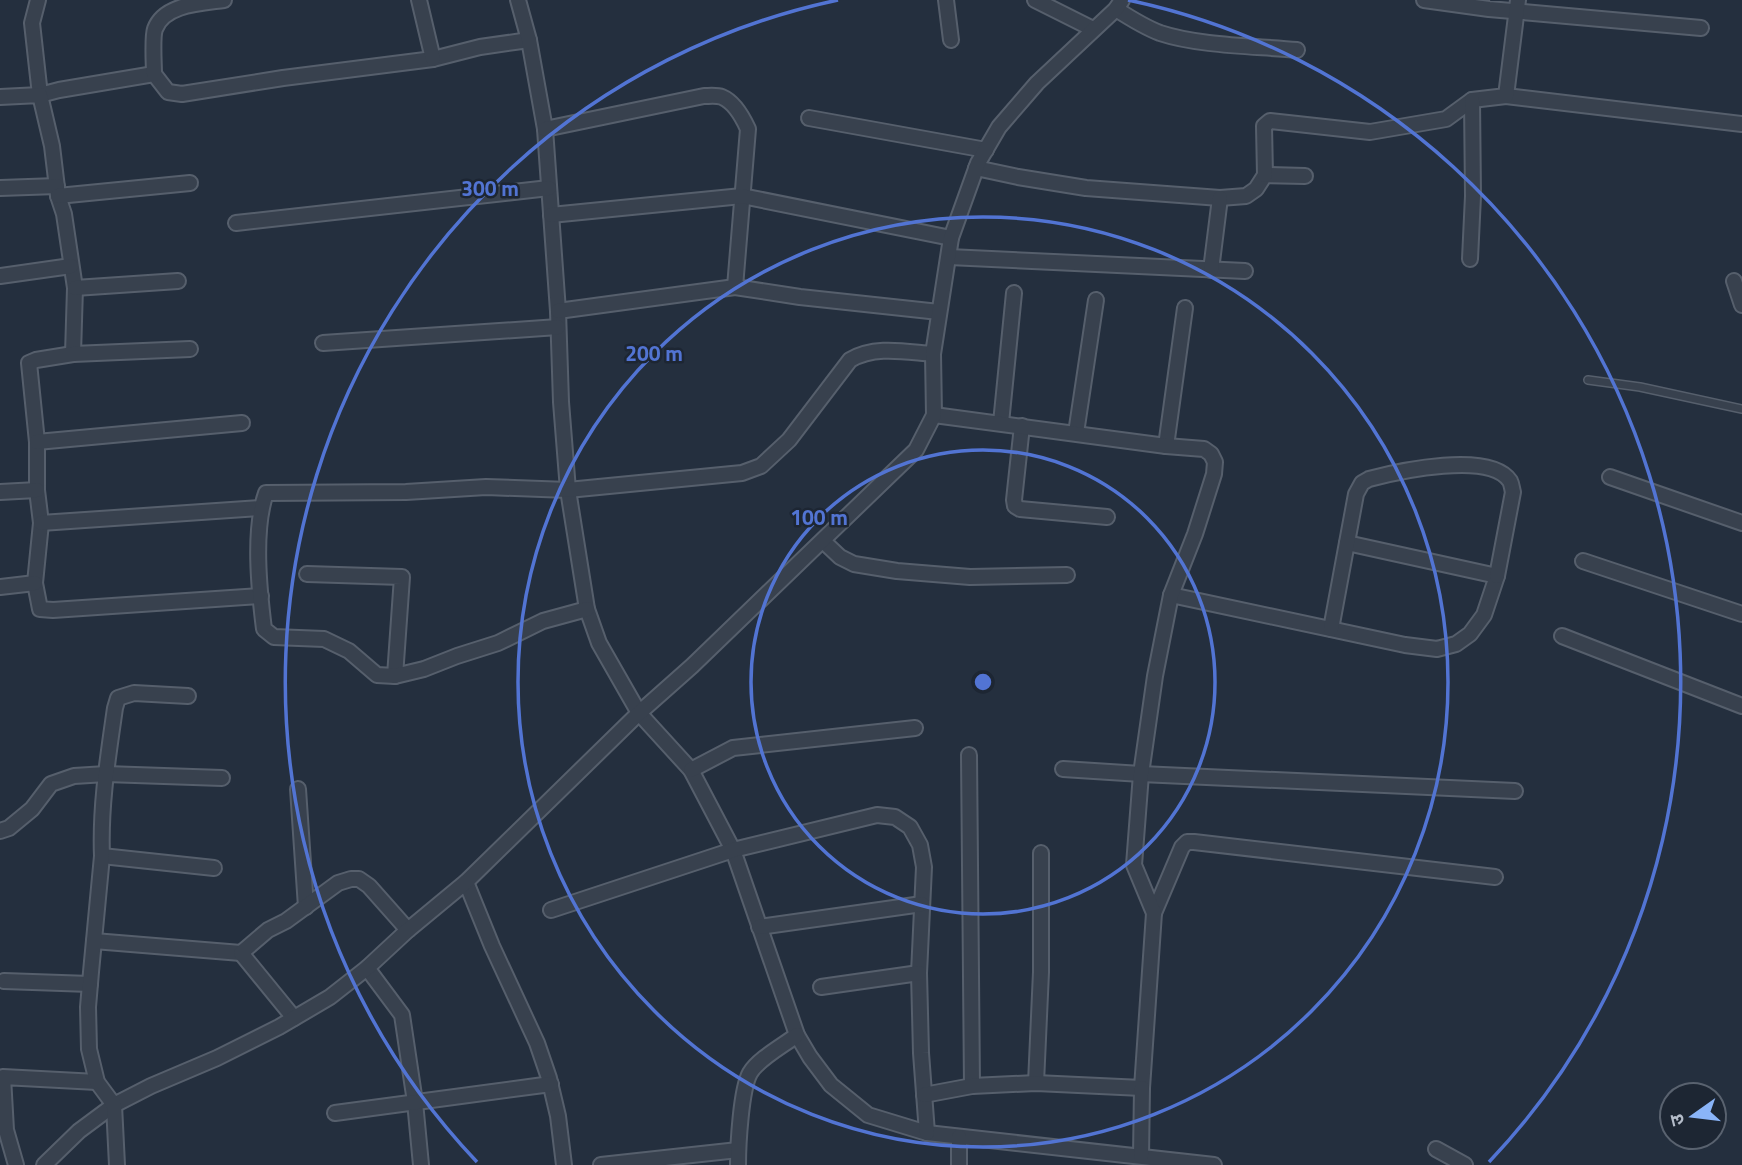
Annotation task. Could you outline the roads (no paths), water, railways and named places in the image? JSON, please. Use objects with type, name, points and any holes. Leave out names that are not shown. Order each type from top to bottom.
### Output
[{"type":"street","points":[[38,0],[32,23],[40,95],[52,146],[57,191],[64,214],[75,288],[73,354]]},
{"type":"street","points":[[224,0],[189,4],[165,15],[155,30],[154,74],[168,92],[182,94],[433,59],[480,47],[529,40]]},
{"type":"street","points":[[419,0],[433,59]]},
{"type":"street","points":[[518,0],[529,40],[545,129],[568,489],[587,609],[599,643],[639,713],[691,770],[733,850],[797,1035],[810,1057],[831,1085],[869,1115],[927,1133],[1214,1165]]},
{"type":"street","points":[[946,0],[951,40]]},
{"type":"street","points":[[1035,0],[1093,29]]},
{"type":"street","points":[[1424,0],[1489,9],[1517,5],[1701,27]]},
{"type":"street","points":[[44,1165],[79,1131],[114,1105],[217,1058],[294,1018],[330,997],[367,968],[466,882],[639,713],[692,666],[916,450],[934,415],[933,354],[951,238],[976,168],[999,127],[1037,83],[1119,5],[1142,26],[1161,33],[1216,43],[1297,50]]},
{"type":"street","points":[[1506,96],[1517,5]]},
{"type":"street","points":[[0,97],[40,95],[154,74]]},
{"type":"street","points":[[545,129],[704,96],[722,97],[742,116],[748,129],[735,287]]},
{"type":"street","points":[[976,168],[1086,188],[1220,198],[1246,196],[1256,189],[1265,175],[1264,126],[1270,121],[1370,132],[1446,119],[1472,100],[1506,96],[1742,124]]},
{"type":"street","points":[[1470,259],[1472,100]]},
{"type":"street","points":[[809,118],[986,150]]},
{"type":"street","points":[[1265,175],[1305,176]]},
{"type":"street","points":[[0,188],[57,191],[190,183]]},
{"type":"street","points":[[236,223],[549,188]]},
{"type":"street","points":[[551,215],[743,196],[951,238]]},
{"type":"street","points":[[1212,270],[1220,198]]},
{"type":"street","points":[[949,257],[1245,271]]},
{"type":"street","points":[[0,276],[71,265]]},
{"type":"street","points":[[75,288],[178,281]]},
{"type":"street","points":[[1734,281],[1742,305]]},
{"type":"street","points":[[558,311],[735,287],[939,312]]},
{"type":"street","points":[[1001,423],[1014,293]]},
{"type":"street","points":[[1076,433],[1096,300]]},
{"type":"street","points":[[1166,446],[1185,308]]},
{"type":"street","points":[[323,343],[558,327]]},
{"type":"street","points":[[190,349],[73,354],[29,363],[41,523],[35,583],[40,609],[261,596]]},
{"type":"street","points":[[587,609],[542,621],[498,643],[424,669],[395,676],[377,675],[349,651],[324,639],[274,637],[264,629],[259,554],[261,508],[266,493],[406,492],[486,487],[568,489],[742,473],[761,466],[789,440],[850,360],[862,353],[880,351],[933,354]]},
{"type":"street","points":[[934,415],[1204,449],[1211,454],[1214,474],[1195,534],[1171,595],[1155,676],[1141,774],[1133,866],[1154,913]]},
{"type":"street","points":[[37,442],[242,423]]},
{"type":"street","points":[[1022,426],[1015,506],[1020,509],[1107,517]]},
{"type":"street","points":[[1171,595],[1405,645],[1437,649],[1456,644],[1470,634],[1484,615],[1497,576],[1513,492],[1510,481],[1499,472],[1478,465],[1448,465],[1386,475],[1362,483],[1356,495],[1331,629]]},
{"type":"street","points":[[1610,477],[1742,523]]},
{"type":"street","points":[[0,492],[37,490]]},
{"type":"street","points":[[41,523],[261,508]]},
{"type":"street","points":[[823,541],[840,557],[854,564],[897,571],[970,577],[1067,575]]},
{"type":"street","points":[[1347,543],[1497,576]]},
{"type":"street","points":[[1583,561],[1742,614]]},
{"type":"street","points":[[307,574],[402,577],[395,676]]},
{"type":"street","points":[[0,587],[35,583]]},
{"type":"street","points":[[1562,636],[1742,706]]},
{"type":"street","points":[[117,1165],[114,1105],[97,1082],[89,1049],[90,984],[102,856],[101,835],[115,708],[118,698],[134,693],[188,696]]},
{"type":"street","points":[[691,770],[733,748],[915,728]]},
{"type":"street","points":[[969,755],[972,1087]]},
{"type":"street","points":[[1063,768],[1515,791]]},
{"type":"street","points":[[0,831],[9,828],[32,809],[51,784],[74,776],[222,778]]},
{"type":"street","points":[[298,789],[306,906]]},
{"type":"street","points":[[551,911],[733,850],[877,815],[895,817],[910,827],[920,845],[924,867],[919,974],[927,1133]]},
{"type":"street","points":[[1141,1156],[1142,1088],[1154,913],[1182,847],[1187,842],[1495,877]]},
{"type":"street","points":[[1036,1083],[1041,972],[1041,853]]},
{"type":"street","points":[[102,856],[214,868]]},
{"type":"street","points":[[94,942],[240,953],[268,930],[286,921],[338,883],[359,879],[369,886],[408,930]]},
{"type":"street","points":[[466,882],[537,1043],[551,1084],[564,1165]]},
{"type":"street","points":[[760,927],[922,904]]},
{"type":"street","points":[[240,953],[294,1018]]},
{"type":"street","points":[[367,968],[402,1015],[421,1165]]},
{"type":"street","points":[[821,987],[919,974]]},
{"type":"street","points":[[4,981],[90,984]]},
{"type":"street","points":[[738,1165],[745,1087],[751,1072],[760,1062],[797,1035]]},
{"type":"street","points":[[16,1165],[6,1130],[3,1077],[97,1082]]},
{"type":"street","points":[[924,1095],[972,1087],[1036,1083],[1142,1088]]},
{"type":"street","points":[[335,1113],[551,1084]]},
{"type":"street","points":[[959,1137],[959,1165]]},
{"type":"street","points":[[1436,1149],[1457,1163]]},
{"type":"street","points":[[601,1165],[738,1150]]},
{"type":"lane","points":[[1588,380],[1640,387],[1742,409]]}]
